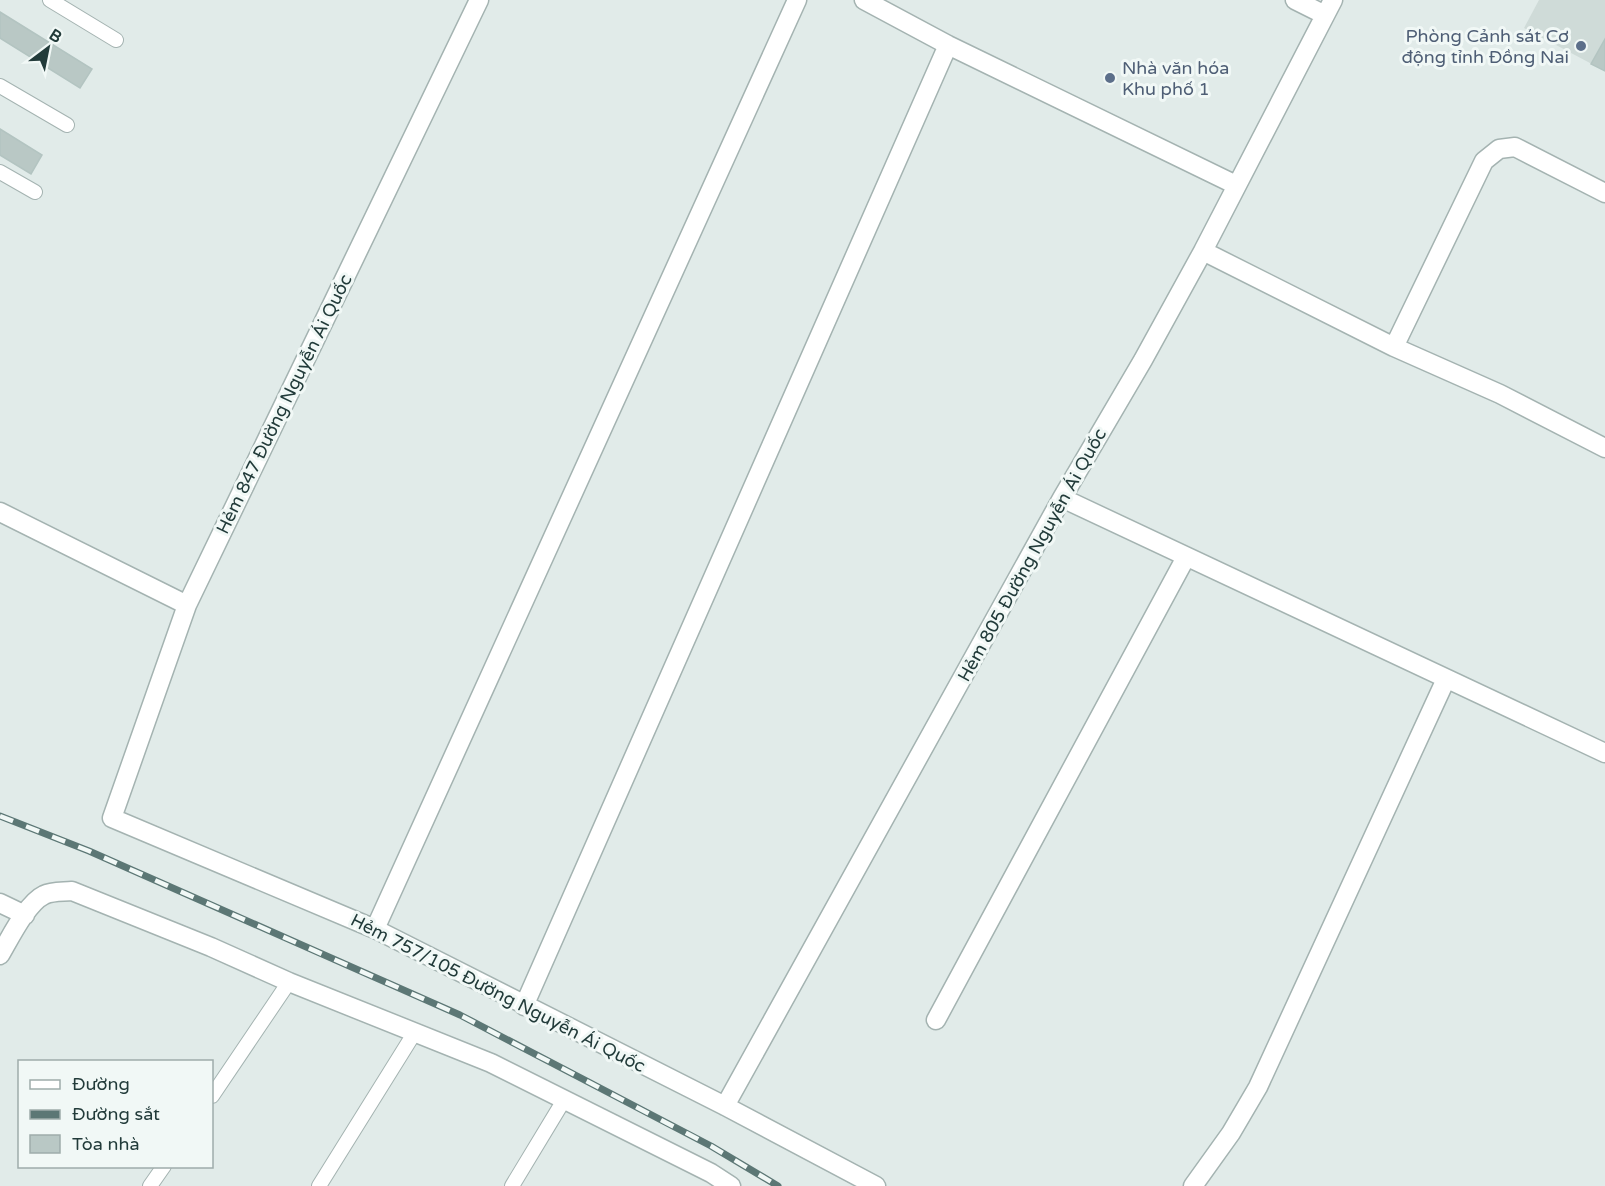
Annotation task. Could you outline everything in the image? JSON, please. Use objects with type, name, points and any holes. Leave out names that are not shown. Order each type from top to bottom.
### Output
[{"type":"street","name":"Hẻm 847 Đường Nguyễn Ái Quốc","points":[[112,818],[187,605],[479,0]]},
{"type":"street","points":[[375,929],[797,0]]},
{"type":"street","points":[[864,0],[948,45],[1236,185]]},
{"type":"street","points":[[1295,0],[1329,8]]},
{"type":"street","name":"Hẻm 805 Đường Nguyễn Ái Quốc","points":[[725,1106],[1062,498],[1143,360],[1203,251],[1329,8]]},
{"type":"street","points":[[524,1006],[948,45]]},
{"type":"street","points":[[1394,347],[1484,161],[1499,149],[1515,147],[1605,193]]},
{"type":"street","points":[[1203,251],[1394,347],[1500,394],[1605,448]]},
{"type":"street","points":[[1062,498],[1605,753]]},
{"type":"street","points":[[0,512],[187,605]]},
{"type":"street","points":[[936,1020],[1186,557]]},
{"type":"street","points":[[1193,1186],[1231,1133],[1258,1087],[1446,679]]},
{"type":"street","name":"Hẻm 757/105 Đường Nguyễn Ái Quốc","points":[[112,818],[375,929],[725,1106],[876,1186]]},
{"type":"street","points":[[0,955],[25,915],[42,896],[49,893],[72,891],[211,946],[288,982],[491,1063],[711,1173],[731,1186]]},
{"type":"street","points":[[0,903],[25,915]]},
{"type":"lane","points":[[50,0],[116,40]]},
{"type":"lane","points":[[0,86],[67,125]]},
{"type":"lane","points":[[0,172],[35,192]]},
{"type":"lane","points":[[213,1094],[288,982]]},
{"type":"lane","points":[[319,1186],[415,1032]]},
{"type":"lane","points":[[513,1186],[564,1100]]},
{"type":"lane","points":[[150,1186],[163,1168]]},
{"type":"shaded area","name":"Phòng Cảnh sát Cơ động tỉnh Đồng Nai","points":[[1539,0],[1605,0],[1605,71],[1524,28]]},
{"type":"building","points":[[0,12],[92,69],[80,88],[0,38]]},
{"type":"building","points":[[1605,39],[1605,71],[1591,64]]},
{"type":"building","points":[[0,129],[42,155],[31,174],[0,155]]},
{"type":"railway","points":[[0,816],[89,851],[460,1015],[711,1146],[778,1186]]},
{"type":"place","name":"Phòng Cảnh sát Cơ động tỉnh Đồng Nai","points":[[1581,46]]},
{"type":"place","name":"Nhà văn hóa Khu phố 1","points":[[1110,78]]}]
